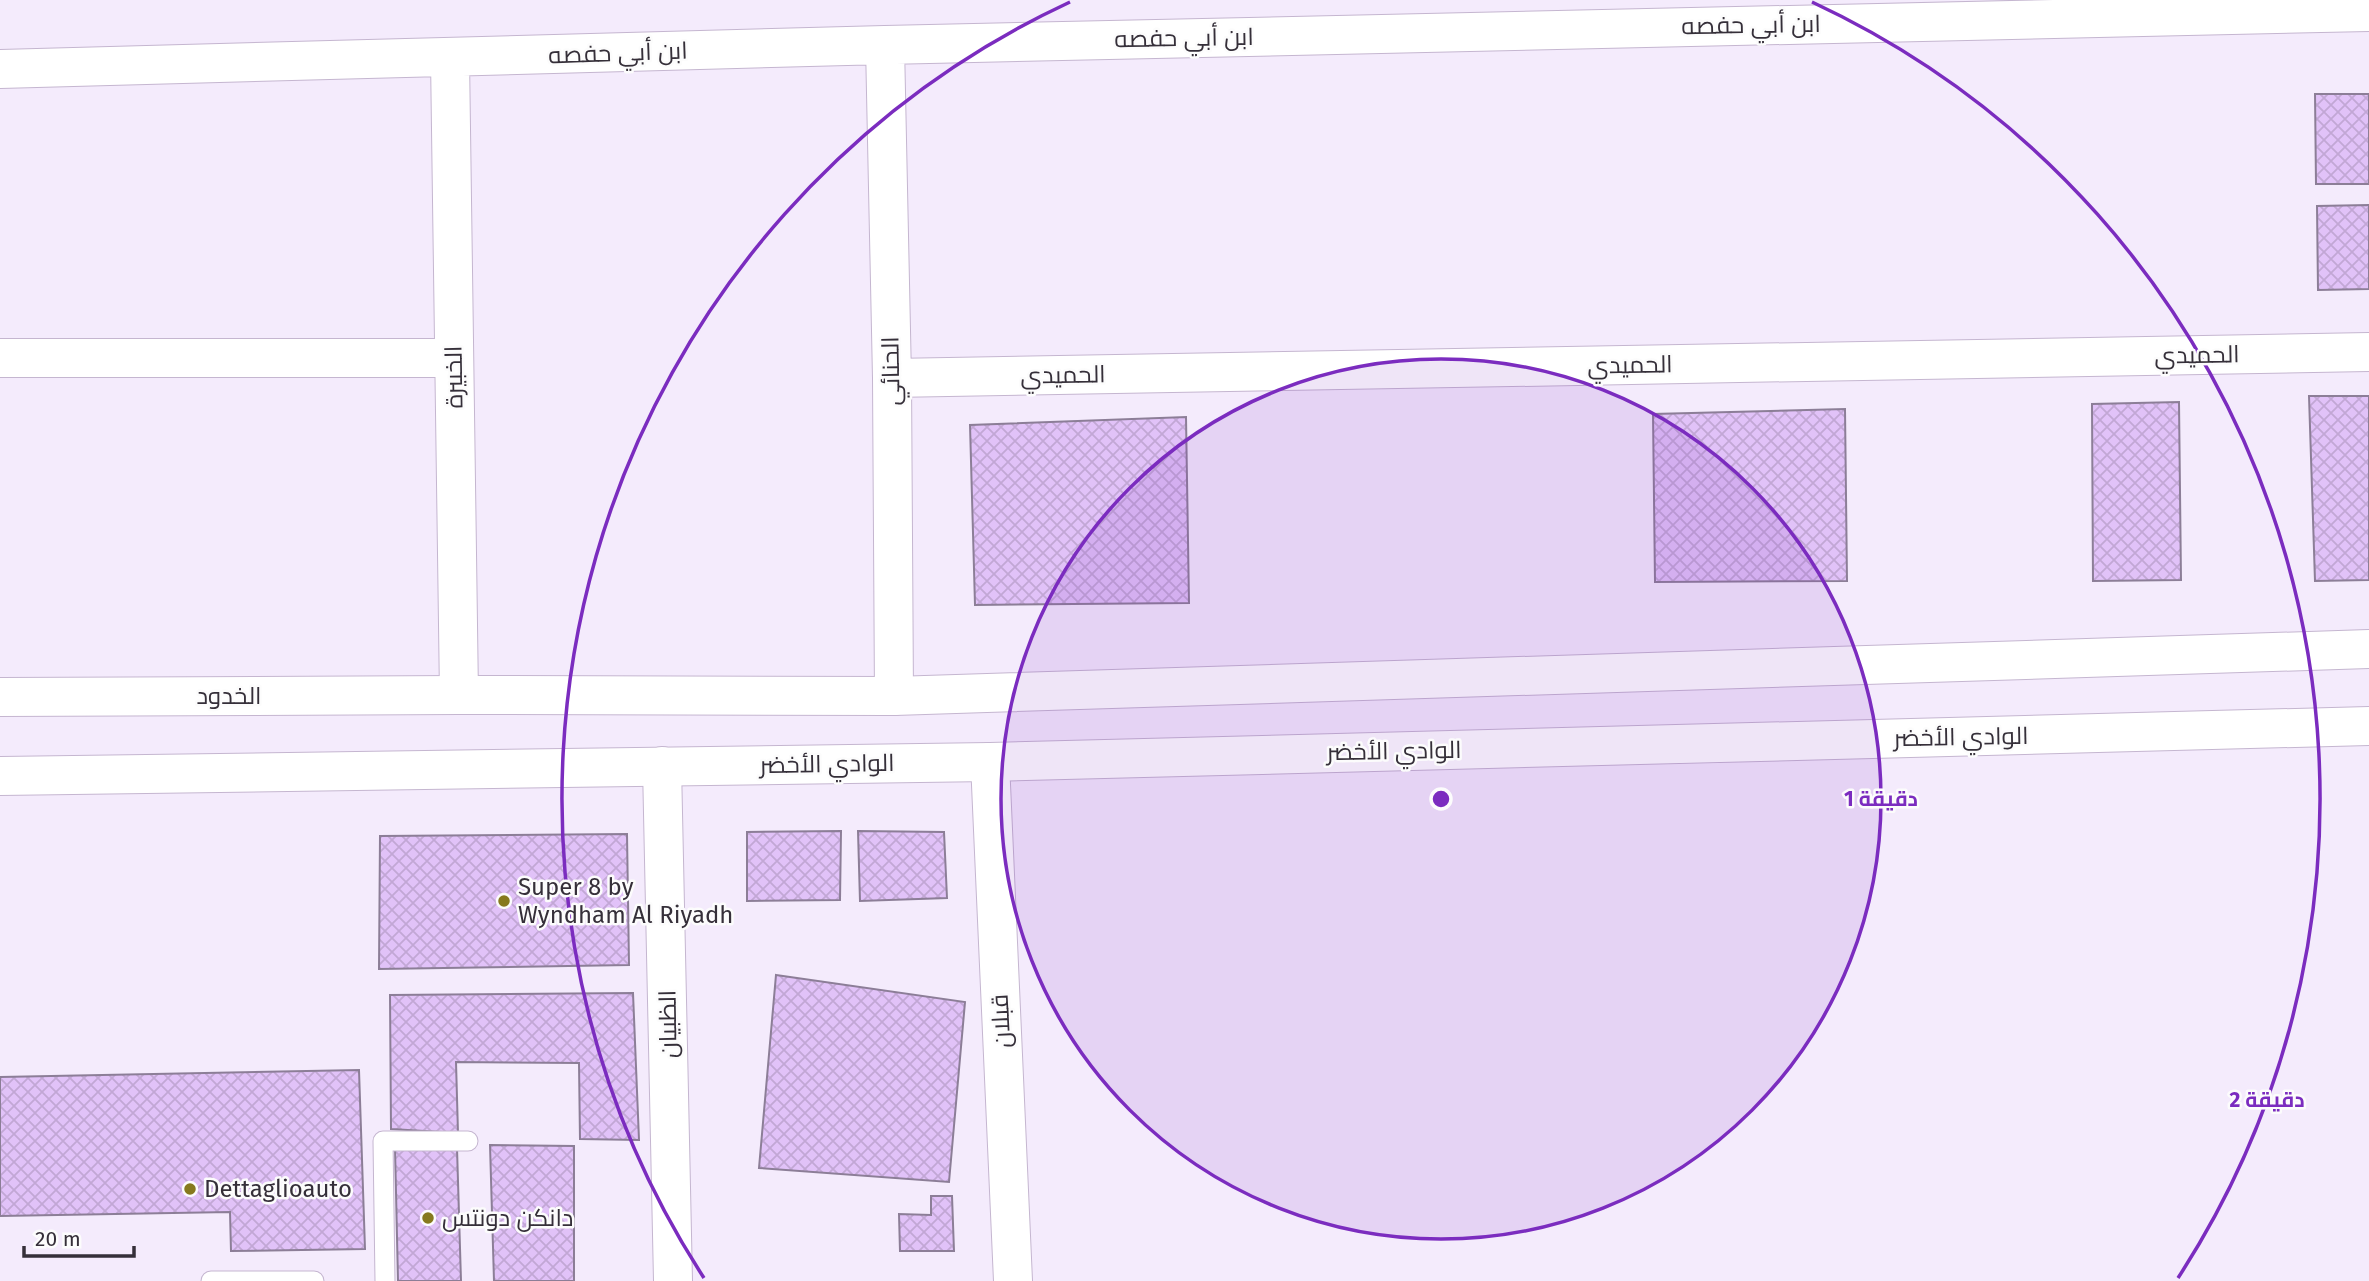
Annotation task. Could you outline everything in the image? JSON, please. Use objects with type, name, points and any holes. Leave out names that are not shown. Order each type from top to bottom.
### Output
[{"type":"street","name":"ابن أبي حفصه","points":[[0,69],[885,45],[2369,12]]},
{"type":"street","name":"الحنائي","points":[[885,45],[892,378],[894,696]]},
{"type":"street","name":"الخبيرة","points":[[450,58],[459,695]]},
{"type":"street","name":"الحميدي","points":[[892,378],[2369,352]]},
{"type":"street","points":[[0,358],[454,358]]},
{"type":"street","points":[[459,695],[894,696],[2369,649]]},
{"type":"street","name":"الخدود","points":[[0,697],[459,695]]},
{"type":"street","name":"الوادي الأخضر","points":[[0,776],[990,762],[2369,726]]},
{"type":"street","name":"قبلان","points":[[990,762],[1013,1281]]},
{"type":"street","name":"الظبيان","points":[[662,766],[673,1281]]},
{"type":"lane","points":[[385,1281],[383,1141],[468,1141]]},
{"type":"lane","points":[[211,1281],[314,1281]]},
{"type":"building","points":[[2315,94],[2369,94],[2369,184],[2316,184]]},
{"type":"building","points":[[2369,205],[2369,289],[2318,290],[2317,206]]},
{"type":"building","points":[[2309,396],[2369,396],[2369,580],[2315,581]]},
{"type":"building","points":[[2179,402],[2181,580],[2093,581],[2092,404]]},
{"type":"building","points":[[1845,409],[1847,581],[1655,582],[1653,414]]},
{"type":"building","points":[[1186,417],[1189,603],[975,605],[970,425]]},
{"type":"building","points":[[841,831],[840,900],[747,901],[747,832]]},
{"type":"building","points":[[858,831],[944,832],[947,898],[860,901]]},
{"type":"building","name":"Super 8 by Wyndham Al Riyadh","points":[[627,834],[629,965],[379,969],[380,836]]},
{"type":"building","points":[[776,975],[965,1002],[949,1182],[759,1168]]},
{"type":"building","points":[[633,993],[639,1140],[580,1139],[579,1063],[456,1062],[458,1133],[391,1129],[390,995]]},
{"type":"building","points":[[359,1070],[365,1249],[231,1251],[230,1212],[0,1216],[0,1077]]},
{"type":"building","points":[[490,1145],[574,1146],[574,1281],[494,1281]]},
{"type":"building","points":[[395,1148],[457,1148],[461,1281],[398,1281]]},
{"type":"building","points":[[931,1196],[952,1196],[954,1251],[900,1251],[899,1214],[931,1215]]},
{"type":"place","name":"Super 8 by Wyndham Al Riyadh","points":[[504,901]]},
{"type":"place","name":"Dettaglioauto","points":[[190,1189]]},
{"type":"place","name":"دانكن دونتس","points":[[428,1218]]}]
